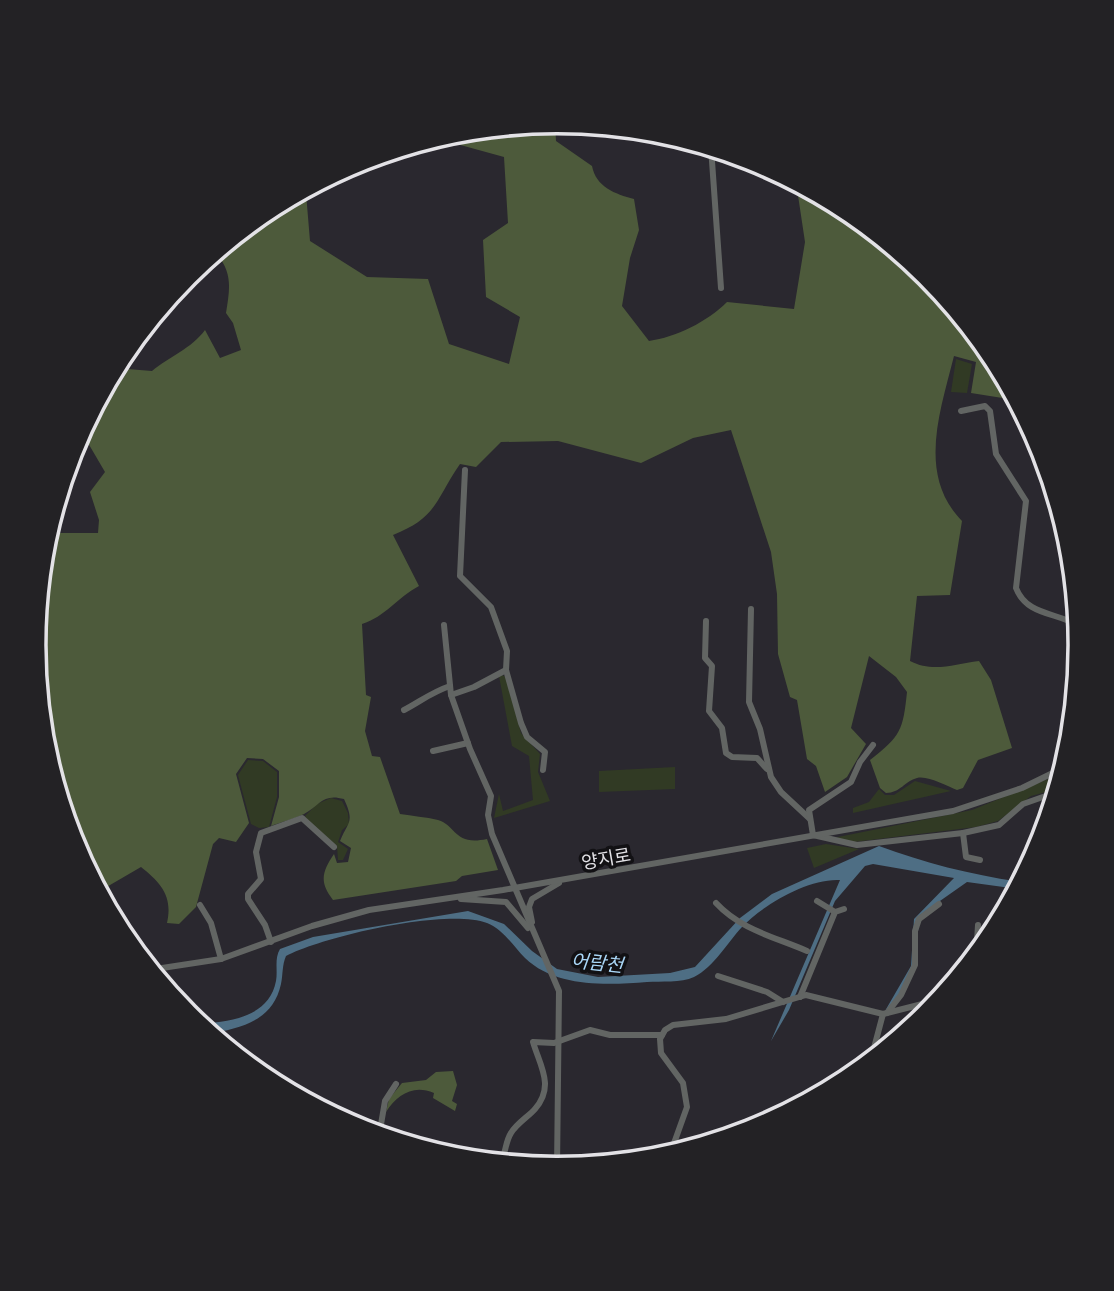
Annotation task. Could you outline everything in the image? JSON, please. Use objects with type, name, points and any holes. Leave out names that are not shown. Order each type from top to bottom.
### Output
[{"type":"street","points":[[712,158],[721,288]]},
{"type":"street","points":[[961,411],[985,406],[990,411],[996,454],[1026,501],[1016,588],[1020,597],[1043,615],[1067,618]]},
{"type":"street","points":[[466,470],[460,576],[491,607],[507,651],[506,670],[524,731],[545,752],[543,770]]},
{"type":"street","points":[[751,609],[749,702],[760,729],[771,777]]},
{"type":"street","points":[[706,621],[705,658],[712,666],[709,711],[722,728],[726,753],[732,757],[757,758],[764,763],[781,792],[810,819]]},
{"type":"street","points":[[444,625],[451,695],[491,796],[488,815],[514,888],[559,992],[561,1040],[557,1157]]},
{"type":"street","points":[[451,695],[474,687],[506,670]]},
{"type":"street","points":[[404,710],[424,700],[428,694],[450,686]]},
{"type":"street","points":[[433,751],[468,743]]},
{"type":"street","points":[[873,745],[860,762],[851,782],[810,810],[813,835],[857,845],[963,833],[999,825],[1023,804],[1045,796]]},
{"type":"street","name":"양지로","points":[[160,968],[221,959],[359,913],[953,811],[1022,788],[1052,773]]},
{"type":"street","points":[[271,942],[265,925],[248,899],[248,894],[261,879],[256,852],[261,833],[302,818],[334,847]]},
{"type":"street","points":[[963,833],[966,857],[980,860]]},
{"type":"street","points":[[537,941],[530,902],[534,896],[565,879]]},
{"type":"street","points":[[452,898],[506,902],[516,910],[537,941]]},
{"type":"street","points":[[817,901],[835,912]]},
{"type":"street","points":[[716,903],[746,928],[807,951]]},
{"type":"street","points":[[876,1045],[885,1014],[901,995],[915,965],[915,931],[919,919],[939,904]]},
{"type":"street","points":[[200,905],[211,923],[221,959]]},
{"type":"street","points":[[800,997],[835,912],[844,909]]},
{"type":"street","points":[[977,937],[978,925]]},
{"type":"street","points":[[718,976],[767,992],[784,1001]]},
{"type":"street","points":[[504,1154],[512,1131],[536,1107],[544,1094],[544,1066],[533,1042],[561,1040],[590,1030],[610,1035],[662,1035],[673,1025],[726,1020],[784,1001],[814,995],[885,1014],[921,1004]]},
{"type":"street","points":[[662,1035],[661,1053],[687,1093],[687,1107],[681,1128],[672,1144]]},
{"type":"street","points":[[381,1125],[385,1101],[396,1084]]},
{"type":"green space","points":[[556,134],[556,141],[592,166],[602,184],[620,195],[634,199],[639,230],[630,258],[622,306],[649,341],[691,328],[727,302],[794,309],[805,242],[798,195],[841,220],[868,240],[894,261],[942,308],[982,361],[1005,398],[971,393],[976,362],[954,356],[939,421],[936,463],[940,484],[948,503],[962,521],[950,595],[917,596],[910,661],[935,667],[979,661],[991,680],[1012,748],[978,760],[963,788],[957,790],[921,777],[886,793],[880,788],[870,760],[888,745],[899,731],[907,692],[896,677],[869,656],[851,728],[866,744],[847,777],[825,792],[816,766],[807,759],[797,700],[790,697],[778,654],[777,594],[771,552],[731,430],[693,438],[641,463],[558,441],[501,442],[476,467],[460,464],[427,514],[393,535],[419,586],[378,617],[362,624],[366,695],[371,697],[365,731],[372,756],[380,757],[400,814],[438,820],[468,840],[487,839],[498,870],[462,876],[456,881],[333,900],[324,882],[327,866],[334,854],[337,863],[348,862],[351,848],[340,841],[350,818],[344,799],[326,799],[304,814],[271,826],[279,797],[279,771],[263,759],[247,758],[236,774],[249,823],[236,842],[219,838],[213,844],[196,907],[179,924],[167,923],[168,905],[164,891],[141,867],[106,887],[84,841],[55,745],[46,646],[50,579],[58,533],[98,533],[99,520],[90,492],[105,472],[88,442],[127,369],[152,371],[187,347],[205,330],[220,358],[241,350],[233,323],[226,313],[229,281],[221,260],[273,220],[307,200],[310,241],[367,277],[428,279],[449,344],[509,364],[520,317],[486,297],[483,240],[508,223],[504,157],[457,144],[490,138]]},
{"type":"green space","points":[[956,359],[972,364],[967,393],[951,392]]},
{"type":"green space","points":[[499,676],[506,677],[521,733],[540,754],[538,772],[550,801],[494,818],[499,794],[503,811],[533,800],[529,756],[512,746]]},
{"type":"green space","points":[[248,760],[263,761],[277,772],[277,797],[269,827],[259,828],[251,824],[238,775]]},
{"type":"green space","points":[[675,767],[675,789],[599,792],[599,771]]},
{"type":"green space","points":[[1051,778],[1047,792],[1031,796],[998,821],[976,827],[854,842],[833,838],[972,810]]},
{"type":"green space","points":[[915,781],[951,791],[853,813],[853,808],[869,802],[879,789],[885,795],[894,795]]},
{"type":"green space","points":[[331,798],[342,801],[348,813],[349,824],[342,830],[338,842],[348,849],[343,860],[338,860],[337,846],[310,824],[305,816],[317,804]]},
{"type":"green space","points":[[826,844],[859,849],[814,868],[807,848]]},
{"type":"green space","points":[[453,1071],[457,1085],[452,1101],[457,1104],[455,1111],[433,1098],[434,1093],[419,1090],[400,1096],[386,1112],[389,1099],[402,1083],[426,1080],[436,1072]]},
{"type":"water","points":[[879,846],[949,868],[1011,880],[1007,888],[967,882],[920,915],[914,963],[899,995],[885,1011],[911,966],[914,919],[954,878],[873,864],[865,866],[835,901],[789,1010],[771,1041],[840,880],[814,883],[774,902],[742,927],[701,973],[683,980],[599,984],[567,980],[538,968],[503,934],[487,923],[468,919],[444,919],[386,926],[356,933],[286,956],[281,984],[271,1007],[254,1021],[232,1029],[221,1031],[212,1023],[246,1016],[265,1003],[276,981],[280,949],[313,937],[468,911],[504,924],[532,951],[557,969],[598,977],[670,973],[695,967],[740,918],[772,894]]},
{"type":"water label","name":"어람천","points":[[597,962]]}]
